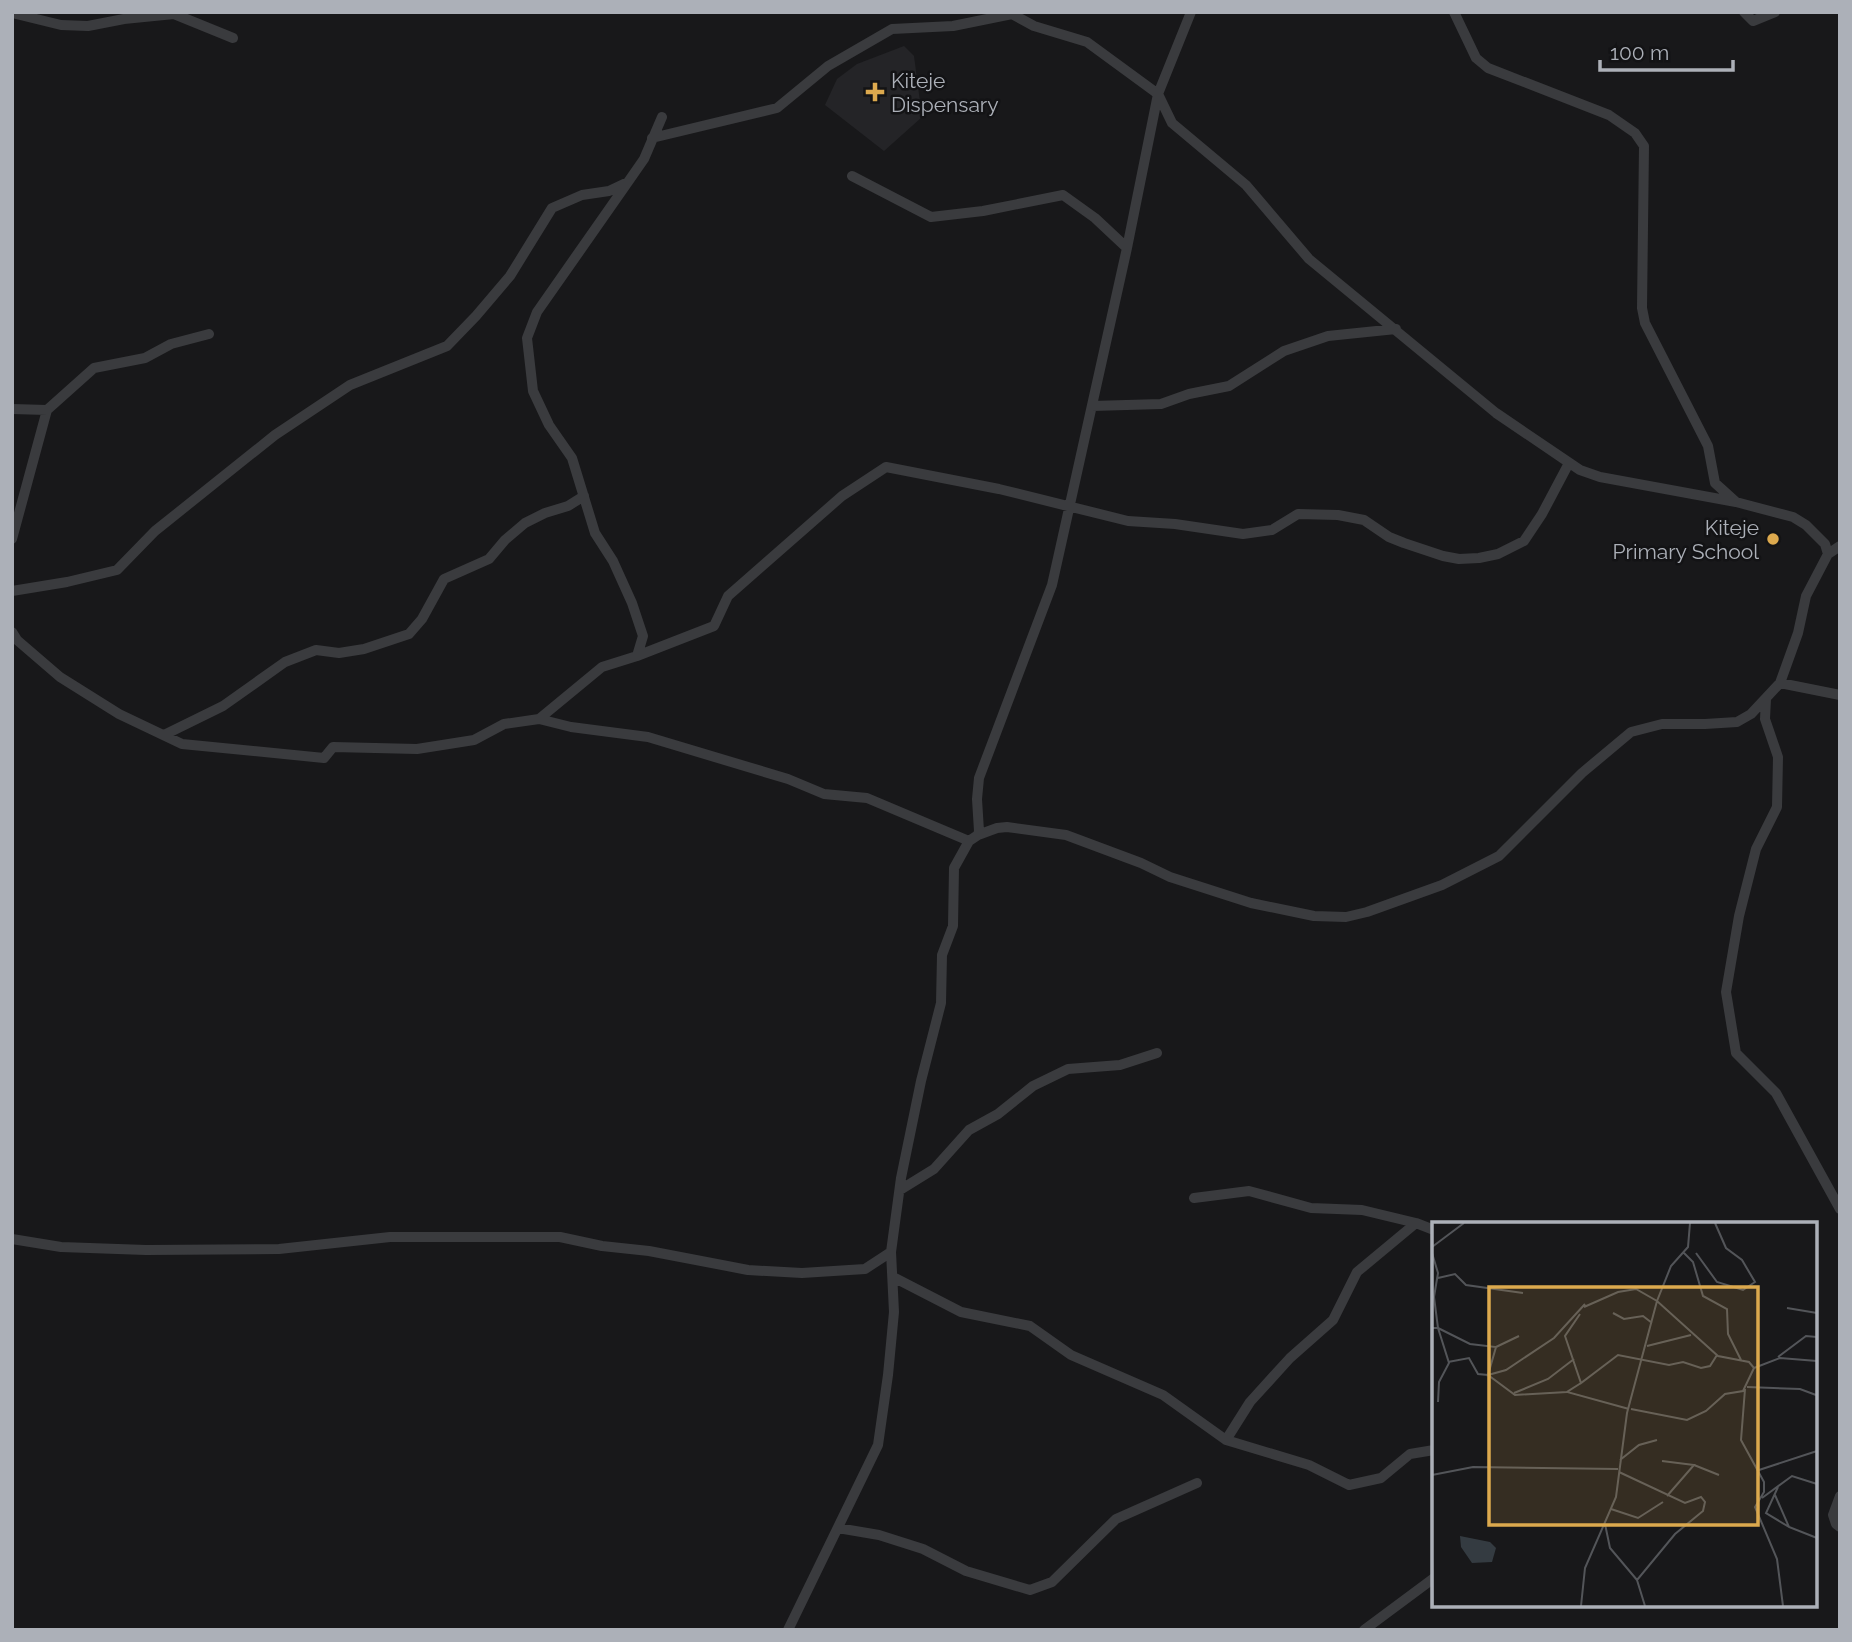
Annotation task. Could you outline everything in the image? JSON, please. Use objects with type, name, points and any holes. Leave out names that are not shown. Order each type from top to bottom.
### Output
[{"type":"street","points":[[792,1627],[878,1445],[894,1312],[891,1252],[921,1081],[941,1003],[942,955],[953,932],[954,868],[979,831],[979,778],[1052,585],[1127,248],[1158,94],[1191,12]]},
{"type":"street","points":[[1454,12],[1476,58],[1488,68],[1609,116],[1634,133],[1644,146],[1642,308],[1646,323],[1708,446],[1715,483],[1736,502]]},
{"type":"street","points":[[1744,12],[1753,21],[1774,15],[1775,12]]},
{"type":"street","points":[[12,13],[61,25],[88,26],[174,14],[233,38]]},
{"type":"street","points":[[652,138],[778,108],[828,66],[892,29],[953,26],[1012,14],[1034,26],[1087,42],[1158,94],[1172,123],[1246,185],[1309,259],[1496,413],[1569,463],[1600,477],[1736,502],[1793,517],[1807,525],[1825,544],[1828,554]]},
{"type":"street","points":[[637,656],[642,636],[632,603],[613,561],[595,533],[572,458],[549,425],[533,391],[527,338],[537,312],[644,159],[662,117]]},
{"type":"street","points":[[852,176],[930,217],[983,211],[1063,195],[1095,218],[1127,248]]},
{"type":"street","points":[[12,592],[117,570],[155,531],[275,435],[350,385],[447,346],[510,276],[552,208],[582,195],[609,191],[628,182]]},
{"type":"street","points":[[1091,406],[1161,404],[1189,394],[1229,386],[1284,351],[1328,336],[1396,329]]},
{"type":"street","points":[[12,539],[47,410],[94,368],[145,358],[171,344],[209,334]]},
{"type":"street","points":[[12,410],[47,410]]},
{"type":"street","points":[[539,719],[602,667],[714,626],[728,596],[842,496],[886,467],[999,489],[1128,521],[1175,524],[1243,534],[1272,530],[1298,514],[1338,514],[1364,520],[1389,537],[1443,556],[1479,558],[1498,554],[1524,541],[1569,463]]},
{"type":"street","points":[[164,735],[223,706],[285,662],[316,650],[339,653],[364,649],[409,634],[422,618],[444,579],[489,559],[505,540],[525,523],[568,506],[584,496]]},
{"type":"street","points":[[12,632],[17,640],[60,677],[119,713],[182,744],[324,758],[333,747],[417,749],[474,740],[504,724],[539,719],[571,727],[648,737],[788,779],[824,794],[867,798],[973,838],[997,828],[1007,827],[1066,835],[1141,863],[1170,877],[1251,904],[1314,916],[1346,917],[1442,885],[1499,856],[1582,773],[1631,732],[1662,724],[1737,722],[1751,714],[1780,683],[1798,633],[1806,596],[1828,554],[1840,547]]},
{"type":"street","points":[[1780,683],[1840,695]]},
{"type":"street","points":[[1766,699],[1766,719],[1778,757],[1777,807],[1756,849],[1739,916],[1726,992],[1736,1053],[1776,1093],[1840,1209]]},
{"type":"street","points":[[900,1190],[934,1169],[969,1130],[998,1114],[1033,1086],[1068,1069],[1120,1065],[1157,1053]]},
{"type":"street","points":[[1194,1198],[1249,1191],[1311,1209],[1362,1210],[1432,1229]]},
{"type":"street","points":[[1227,1440],[1250,1402],[1290,1358],[1333,1320],[1357,1272],[1416,1223]]},
{"type":"street","points":[[12,1238],[61,1247],[146,1250],[279,1249],[390,1237],[550,1236],[748,1270],[802,1273],[865,1269],[891,1252]]},
{"type":"street","points":[[893,1277],[961,1312],[1030,1326],[1071,1356],[1163,1395],[1227,1440],[1309,1465],[1349,1485],[1381,1478],[1410,1454],[1432,1450]]},
{"type":"street","points":[[838,1528],[880,1535],[923,1549],[966,1571],[1030,1590],[1052,1582],[1116,1519],[1197,1483]]},
{"type":"street","points":[[1840,1496],[1833,1515],[1840,1527]]},
{"type":"street","points":[[1364,1630],[1432,1579]]},
{"type":"shaded area","name":"Kiteje Dispensary","points":[[904,46],[914,56],[922,117],[884,151],[825,105],[837,79],[857,64]]},
{"type":"place","name":"Kiteje Dispensary","points":[[875,92]]},
{"type":"place","name":"Kiteje Primary School","points":[[1773,539]]}]
